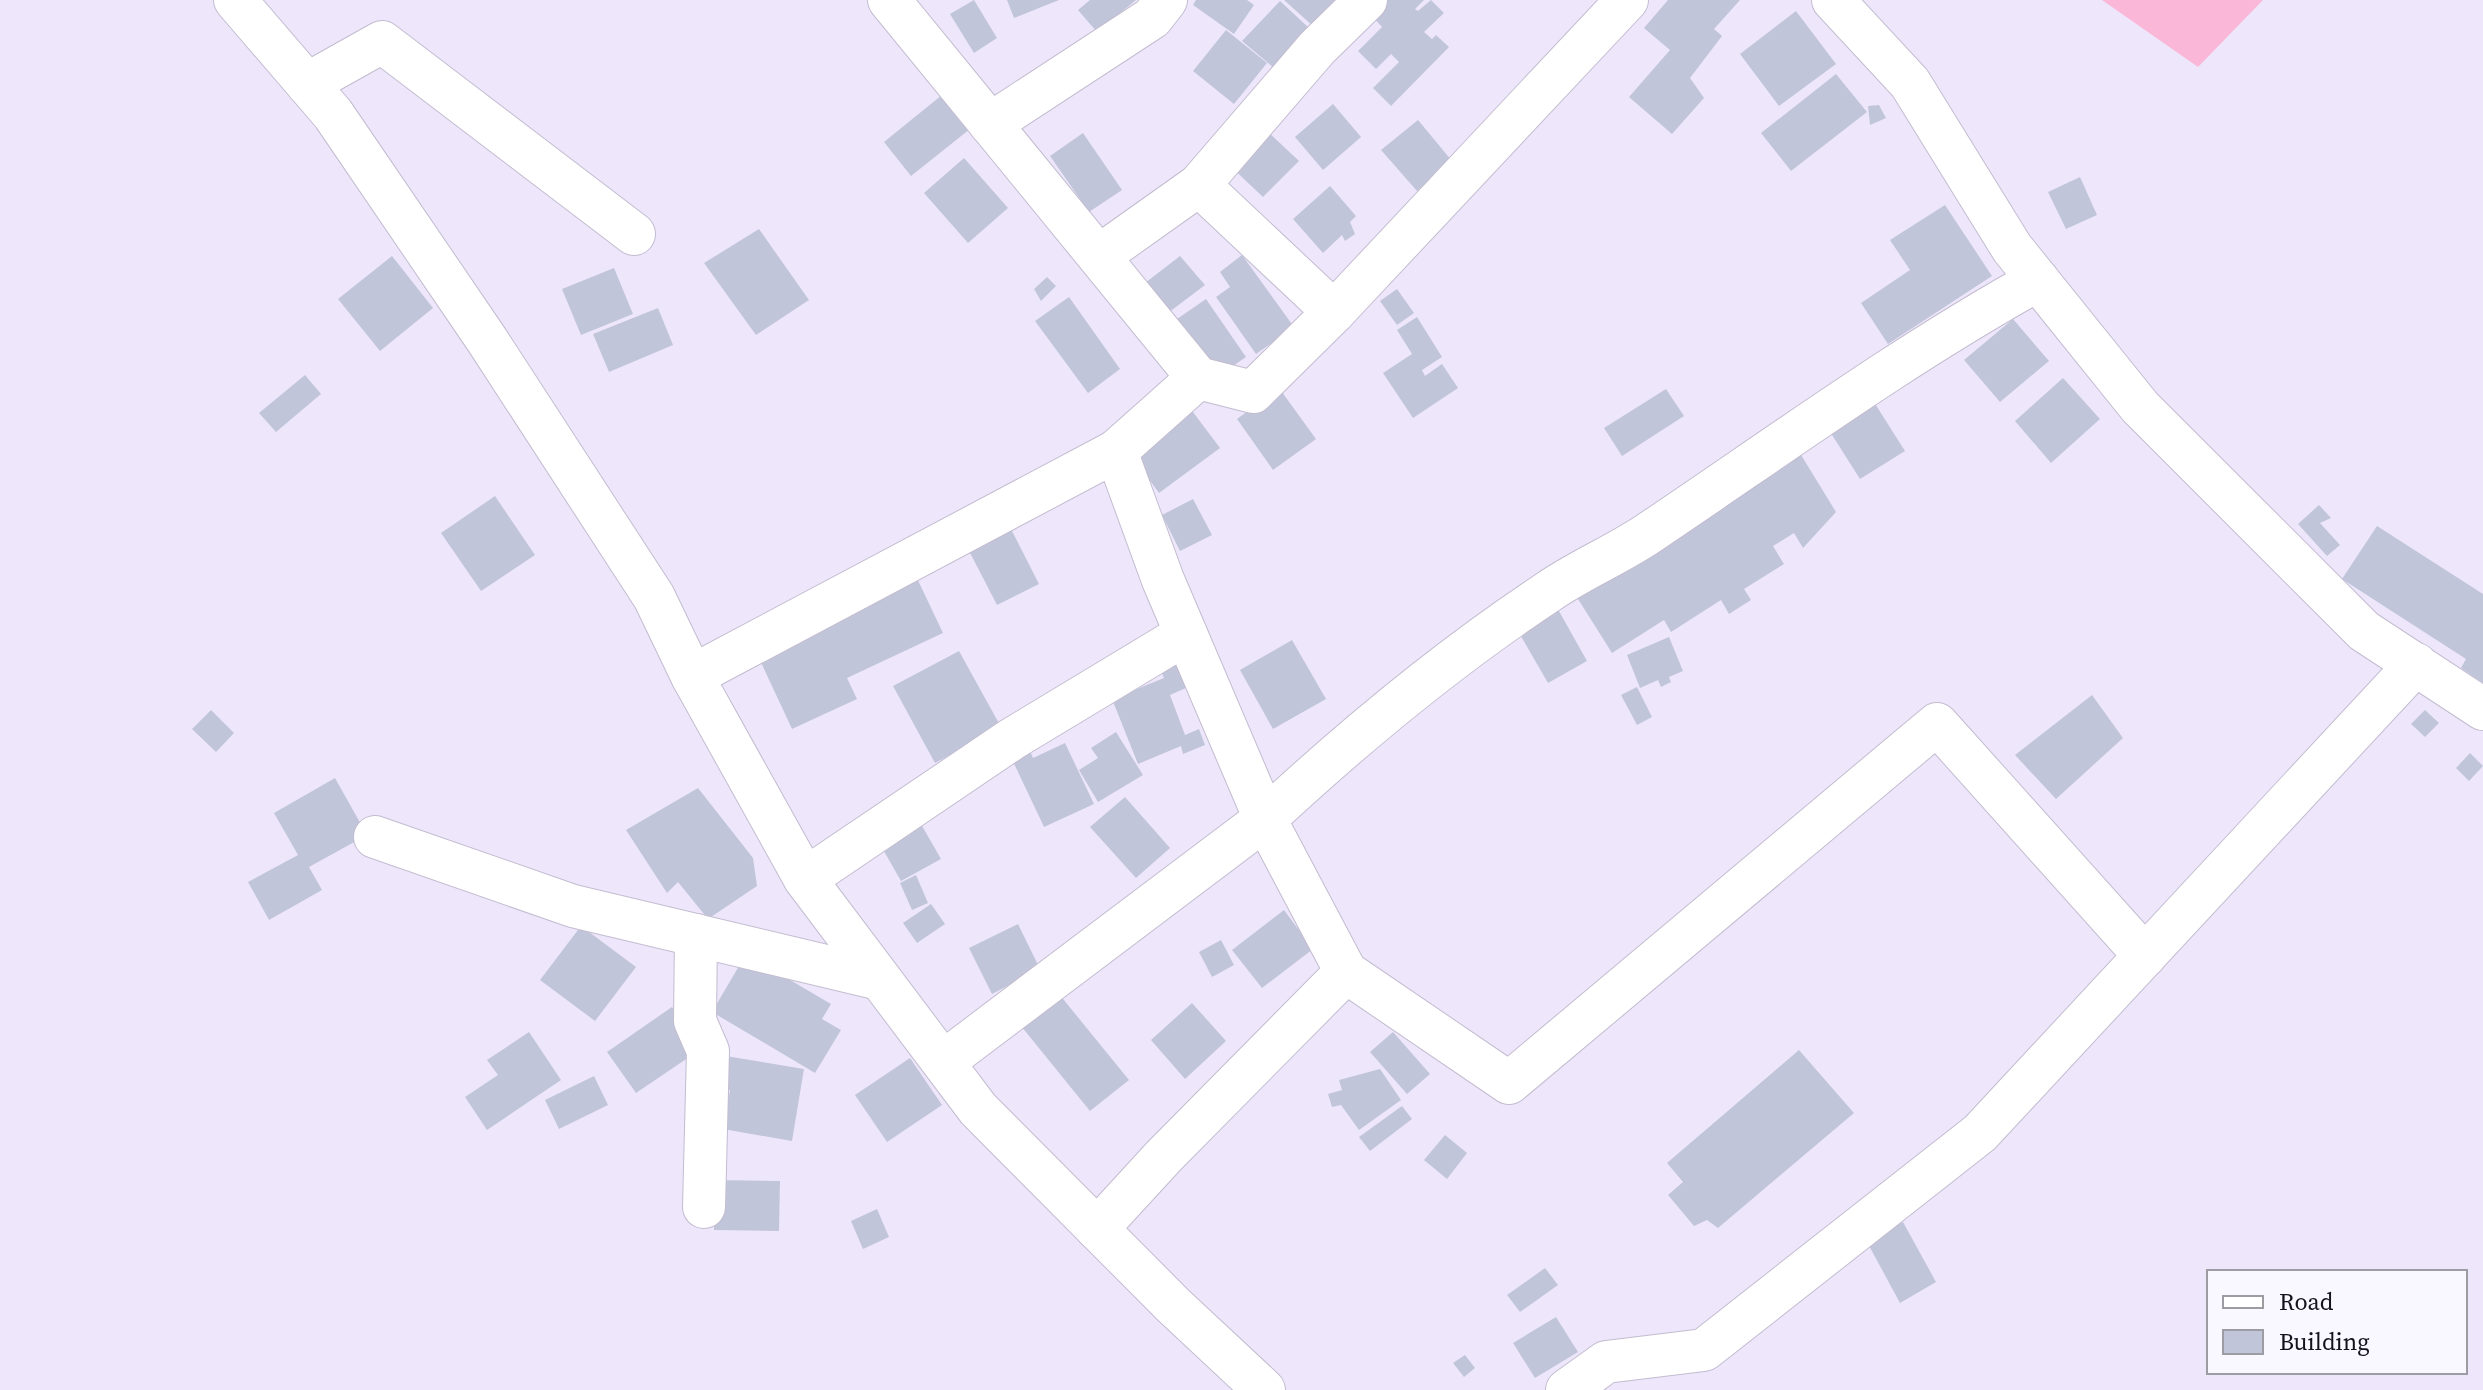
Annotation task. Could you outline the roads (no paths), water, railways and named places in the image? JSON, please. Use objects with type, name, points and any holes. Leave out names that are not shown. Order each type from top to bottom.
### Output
[{"type":"street","points":[[235,0],[333,114],[487,340],[654,597],[692,676],[805,879],[978,1109],[1264,1390]]},
{"type":"street","points":[[889,0],[1198,378],[1253,392],[1334,312],[1627,0]]},
{"type":"street","points":[[990,124],[1152,18],[1166,0]]},
{"type":"street","points":[[1099,256],[1199,185],[1317,48],[1366,0]]},
{"type":"street","points":[[1833,0],[1910,83],[2012,248],[2140,407],[2364,631],[2483,709]]},
{"type":"street","points":[[307,84],[382,42],[634,234]]},
{"type":"street","points":[[1199,185],[1334,312]]},
{"type":"street","points":[[943,1062],[1265,819],[1349,741],[1549,591],[1649,533],[1838,401],[1953,327],[2038,280]]},
{"type":"street","points":[[692,676],[1116,451],[1198,378]]},
{"type":"street","points":[[1116,451],[1186,634],[1265,819],[1346,972],[1509,1083],[1937,724],[2145,956]]},
{"type":"street","points":[[805,879],[1012,739],[1186,634]]},
{"type":"street","points":[[1567,1390],[1606,1362],[1704,1350],[1980,1133],[2416,664]]},
{"type":"street","points":[[375,837],[573,906],[880,979]]},
{"type":"street","points":[[696,935],[695,1021],[708,1051],[704,1207]]},
{"type":"street","points":[[1097,1229],[1164,1156],[1346,972]]}]
